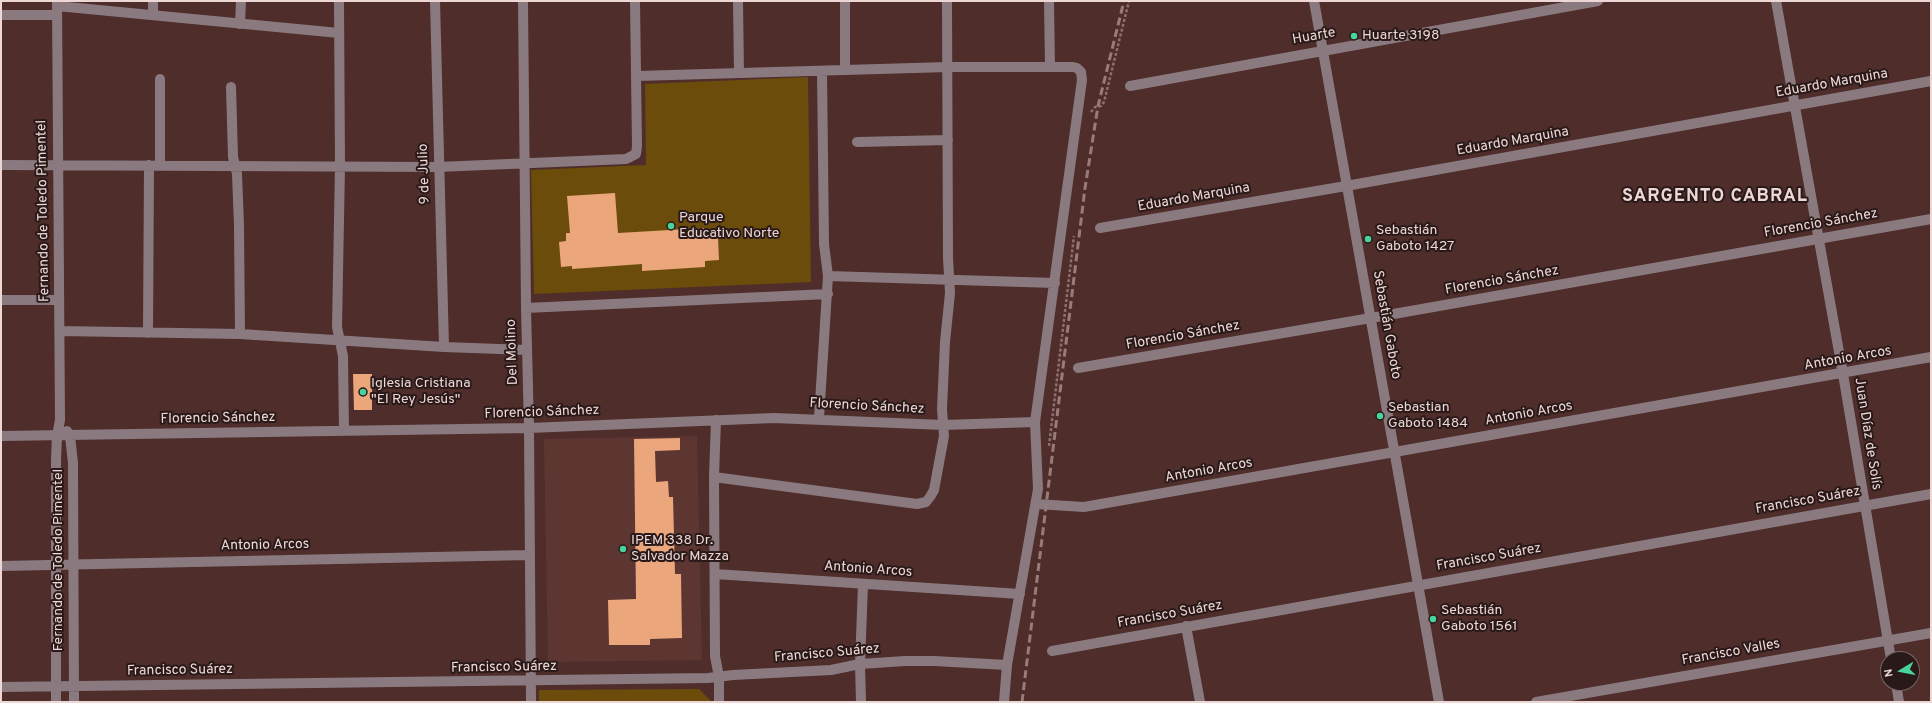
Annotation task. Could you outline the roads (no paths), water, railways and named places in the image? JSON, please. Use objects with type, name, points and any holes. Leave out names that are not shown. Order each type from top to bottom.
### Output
[{"type":"street","points":[[153,1],[153,15]]},
{"type":"street","points":[[240,24],[241,1]]},
{"type":"street","points":[[339,1],[340,166],[337,327],[343,356],[344,431]]},
{"type":"street","name":"9 de Julio","points":[[435,1],[438,167],[444,347]]},
{"type":"street","name":"Del Molino","points":[[523,1],[526,308],[530,428],[529,555],[531,702]]},
{"type":"street","points":[[1,166],[438,167],[626,159],[636,154],[637,76],[635,1]]},
{"type":"street","points":[[738,1],[738,72]]},
{"type":"street","points":[[845,1],[846,70]]},
{"type":"street","points":[[714,477],[921,504],[930,497],[934,490],[944,436],[942,409],[944,356],[951,279],[948,258],[947,1]]},
{"type":"street","points":[[1049,1],[1050,67]]},
{"type":"street","name":"Sebastián Gaboto","points":[[1314,1],[1439,702]]},
{"type":"street","name":"Huarte","points":[[1130,86],[1598,1]]},
{"type":"street","name":"Juan Díaz de Solís","points":[[1776,1],[1817,239],[1843,374],[1890,651]]},
{"type":"street","points":[[1,15],[57,7],[339,33]]},
{"type":"street","name":"Fernando de Toledo Pimentel","points":[[56,702],[57,436],[60,420],[57,7]]},
{"type":"street","points":[[637,76],[948,67],[1078,68],[1081,72],[1082,80],[1035,422],[1038,477],[1036,504],[1007,665],[1004,702]]},
{"type":"street","points":[[819,418],[828,294],[828,276],[824,244],[822,71]]},
{"type":"street","points":[[148,333],[154,166],[160,80]]},
{"type":"street","name":"Eduardo Marquina","points":[[1100,228],[1346,186],[1931,81]]},
{"type":"street","points":[[231,87],[233,156],[239,226],[240,334]]},
{"type":"street","points":[[857,142],[948,140]]},
{"type":"street","name":"Florencio Sánchez","points":[[1078,368],[1931,219]]},
{"type":"street","points":[[828,276],[1055,283]]},
{"type":"street","points":[[526,308],[828,294]]},
{"type":"street","points":[[1,300],[59,300]]},
{"type":"street","points":[[60,331],[240,334],[444,347],[527,350]]},
{"type":"street","name":"Antonio Arcos","points":[[1036,504],[1084,508],[1931,358]]},
{"type":"street","name":"Florencio Sánchez","points":[[1,436],[530,428],[774,418],[819,418],[943,425],[1035,422]]},
{"type":"street","name":"Fernando de Toledo Pimentel","points":[[60,420],[70,436],[73,463],[74,702]]},
{"type":"street","points":[[716,420],[714,477],[715,656],[719,677],[719,702]]},
{"type":"street","name":"Francisco Suárez","points":[[1052,651],[1931,494]]},
{"type":"street","name":"Antonio Arcos","points":[[1,566],[74,563],[529,555]]},
{"type":"street","name":"Antonio Arcos","points":[[715,574],[1020,594]]},
{"type":"street","points":[[861,702],[860,664],[863,584]]},
{"type":"street","points":[[1186,626],[1200,702]]},
{"type":"street","name":"Francisco Valles","points":[[1536,702],[1931,633]]},
{"type":"street","name":"Francisco Suárez","points":[[1,687],[708,678],[831,670],[860,664],[934,661],[1007,665]]},
{"type":"street","points":[[1897,691],[1899,702]]},
{"type":"railway","points":[[1022,702],[1085,188],[1098,106],[1124,1]]},
{"type":"place","name":"Huarte 3198","points":[[1354,36]]},
{"type":"place","name":"Parque Educativo Norte","points":[[671,226]]},
{"type":"place","name":"Sebastián Gaboto 1427","points":[[1368,239]]},
{"type":"place","name":"Iglesia Cristiana \"El Rey Jesús\"","points":[[363,392]]},
{"type":"place","name":"Sebastian Gaboto 1484","points":[[1380,416]]},
{"type":"place","name":"IPEM 338 Dr. Salvador Mazza","points":[[623,549]]},
{"type":"place","name":"Sebastián Gaboto 1561","points":[[1433,619]]},
{"type":"district","name":"SARGENTO CABRAL","points":[[1715,197]]}]
